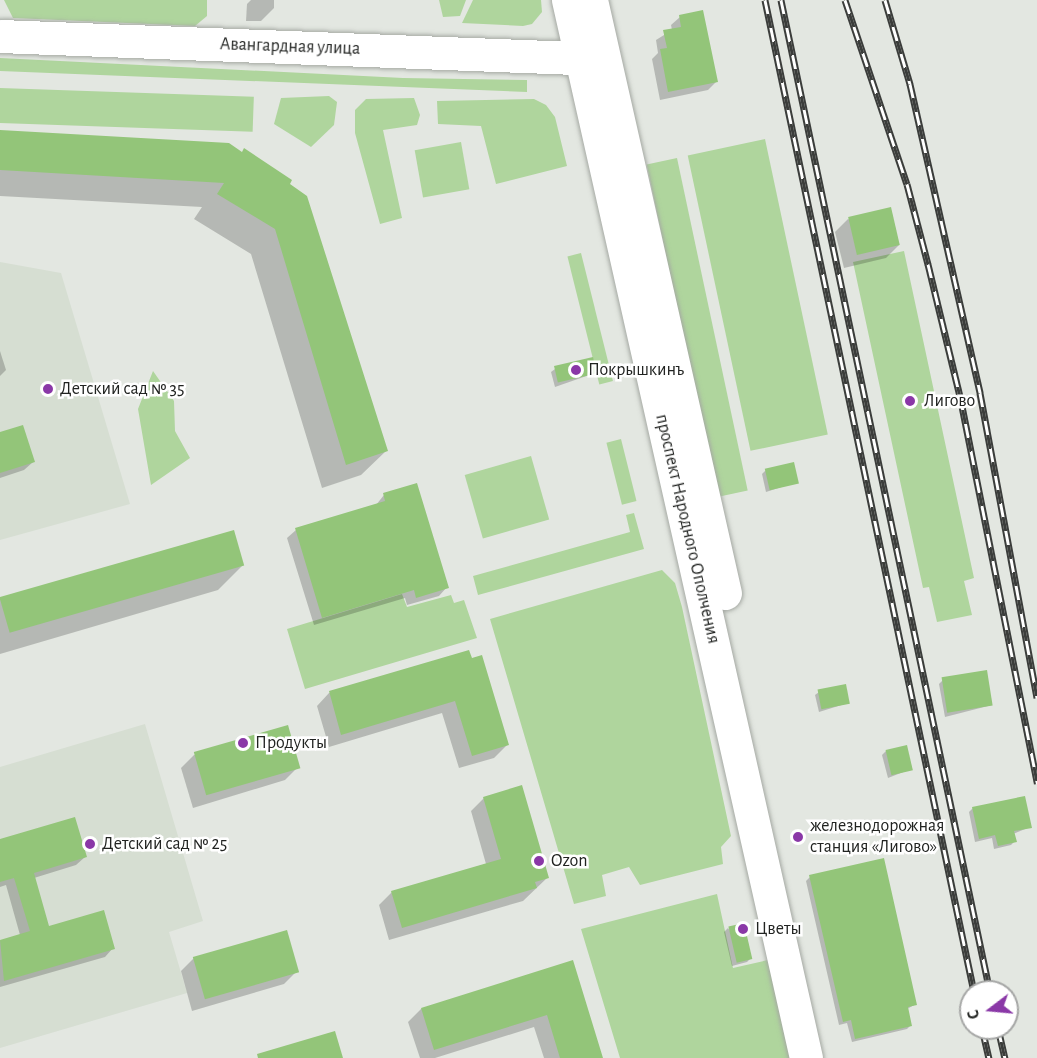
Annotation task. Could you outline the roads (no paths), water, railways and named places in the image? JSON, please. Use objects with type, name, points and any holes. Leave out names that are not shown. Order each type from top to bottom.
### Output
[{"type":"main road","name":"проспект Народного Ополчения","points":[[568,0],[592,59],[828,1058]]},
{"type":"main road","name":"проспект Народного Ополчения","points":[[591,0],[592,59],[806,1058]]},
{"type":"main road","name":"Авангардная улица","points":[[0,36],[592,59]]},
{"type":"railway","points":[[765,0],[971,980]]},
{"type":"railway","points":[[781,0],[987,980]]},
{"type":"railway","points":[[845,0],[907,184],[928,264],[960,396],[1037,783]]},
{"type":"railway","points":[[885,0],[910,84],[980,393],[1037,698]]},
{"type":"railway","points":[[985,1040],[989,1058]]},
{"type":"railway","points":[[1001,1040],[1005,1058]]},
{"type":"place","name":"Покрышкинъ","points":[[576,370]]},
{"type":"place","name":"Детский сад № 35","points":[[48,389]]},
{"type":"place","name":"Лигово","points":[[910,401]]},
{"type":"place","name":"Продукты","points":[[243,743]]},
{"type":"place","name":"железнодорожная станция «Лигово»","points":[[798,837]]},
{"type":"place","name":"Детский сад № 25","points":[[90,844]]},
{"type":"place","name":"Ozon","points":[[539,861]]},
{"type":"place","name":"Цветы","points":[[743,929]]}]
